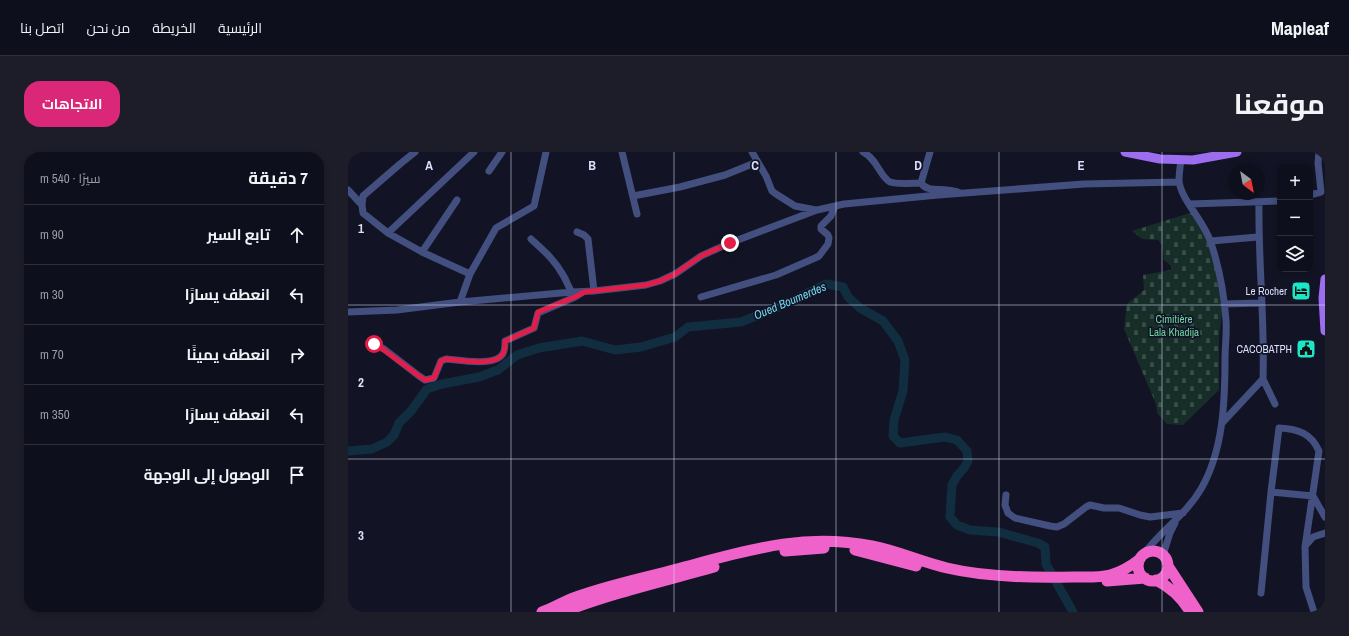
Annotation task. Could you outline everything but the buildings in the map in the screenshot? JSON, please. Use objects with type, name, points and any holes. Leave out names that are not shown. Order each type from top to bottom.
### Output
[{"type":"highway","points":[[542,612],[575,597],[639,579],[757,548],[806,541],[838,541],[874,546],[934,565],[961,570],[1046,580]]},
{"type":"highway","points":[[563,612],[651,584],[734,562],[784,551],[818,548],[842,548],[867,553],[933,571],[971,578],[1015,582],[1046,580],[1099,581],[1145,578],[1148,580],[1156,580],[1166,585],[1177,595],[1191,612]]},
{"type":"highway","points":[[1061,580],[1108,576],[1124,570],[1151,551],[1160,552],[1166,558],[1168,566],[1198,612]]},
{"type":"highway","points":[[1141,557],[1138,563],[1139,571],[1145,578]]},
{"type":"highway","points":[[1156,580],[1164,575],[1168,566]]},
{"type":"main road","points":[[1184,160],[1215,152]]},
{"type":"main road","points":[[1131,153],[1166,160],[1198,160],[1237,152]]},
{"type":"main road","points":[[1325,279],[1323,298],[1325,331]]},
{"type":"street","points":[[415,152],[363,196],[363,213],[388,233],[422,252],[470,274]]},
{"type":"street","points":[[388,233],[474,152]]},
{"type":"street","points":[[489,171],[502,152]]},
{"type":"street","points":[[622,152],[637,214]]},
{"type":"street","points":[[752,152],[766,176],[772,191],[794,206],[817,210]]},
{"type":"street","points":[[863,152],[872,158],[888,181],[894,183],[921,183],[928,189],[950,189],[962,194]]},
{"type":"street","points":[[921,183],[930,152]]},
{"type":"street","points":[[1313,194],[1321,192],[1318,163],[1319,152]]},
{"type":"street","points":[[460,302],[470,274],[496,228],[534,206],[544,153]]},
{"type":"street","points":[[1141,557],[1165,529],[1183,513],[1201,489],[1208,475],[1218,443],[1222,423],[1225,386],[1226,321],[1224,304],[1219,273],[1211,241],[1201,220],[1183,192],[1179,182],[1184,160]]},
{"type":"street","points":[[633,196],[680,187],[721,174],[725,175],[757,162]]},
{"type":"street","points":[[348,312],[424,307],[460,302],[584,292],[646,285],[660,281],[675,274],[701,256],[817,210],[835,206],[871,201],[1084,184],[1179,182]]},
{"type":"street","points":[[348,190],[362,205]]},
{"type":"street","points":[[422,252],[457,200]]},
{"type":"street","points":[[1190,204],[1277,201]]},
{"type":"street","points":[[1259,202],[1258,237],[1264,350],[1263,379],[1275,404]]},
{"type":"street","points":[[701,297],[776,275],[819,256],[828,244],[829,238],[828,235],[821,229],[821,226],[831,216],[835,206]]},
{"type":"street","points":[[577,232],[584,235],[588,239],[594,291]]},
{"type":"street","points":[[1211,241],[1258,237]]},
{"type":"street","points":[[531,239],[550,256],[564,276],[567,285],[572,292]]},
{"type":"street","points":[[374,344],[425,380],[434,378],[441,361],[446,359],[489,362],[499,358],[504,352],[505,341],[534,328],[538,312],[584,292]]},
{"type":"street","points":[[1224,304],[1261,303]]},
{"type":"street","points":[[1222,423],[1263,379]]},
{"type":"street","points":[[1261,593],[1279,428],[1292,428],[1314,441],[1319,451],[1305,547],[1306,586],[1314,612]]},
{"type":"street","points":[[1271,492],[1313,496]]},
{"type":"street","points":[[1006,495],[1005,505],[1011,516],[1053,527],[1064,524],[1090,505],[1104,508],[1119,508],[1145,516],[1156,517],[1183,513]]},
{"type":"street","points":[[1313,496],[1325,517]]},
{"type":"street","points":[[1163,555],[1170,533],[1177,519]]},
{"type":"street","points":[[1305,547],[1313,537],[1325,533]]},
{"type":"green space","name":"Cimitière Lala Khadija","points":[[1193,212],[1212,248],[1222,312],[1219,338],[1219,390],[1183,425],[1167,424],[1157,413],[1156,404],[1124,329],[1127,304],[1144,290],[1143,275],[1171,270],[1171,266],[1164,260],[1162,244],[1158,240],[1142,239],[1132,231]]},
{"type":"waterway","name":"Oued Boumerdes","points":[[348,451],[372,449],[387,442],[394,435],[399,423],[411,411],[427,389],[442,384],[479,377],[498,370],[517,355],[539,348],[582,341],[615,350],[641,347],[675,337],[688,327],[741,322],[779,307],[826,284],[843,287],[848,297],[860,308],[883,321],[898,341],[905,360],[903,391],[894,420],[893,436],[900,443],[945,437],[957,440],[967,451],[968,461],[952,485],[950,517],[957,525],[970,530],[998,532],[1038,543],[1045,547],[1046,564],[1073,612]]},
{"type":"place","name":"Le Rocher","points":[[1301,291]]},
{"type":"place","name":"CACOBATPH","points":[[1306,349]]},
{"type":"route","points":[[374,344],[425,380],[434,378],[441,361],[446,359],[489,362],[499,358],[504,352],[505,341],[508,338],[529,332],[534,328],[538,312],[584,292],[646,285],[660,281],[675,274],[701,256],[730,243]]}]
